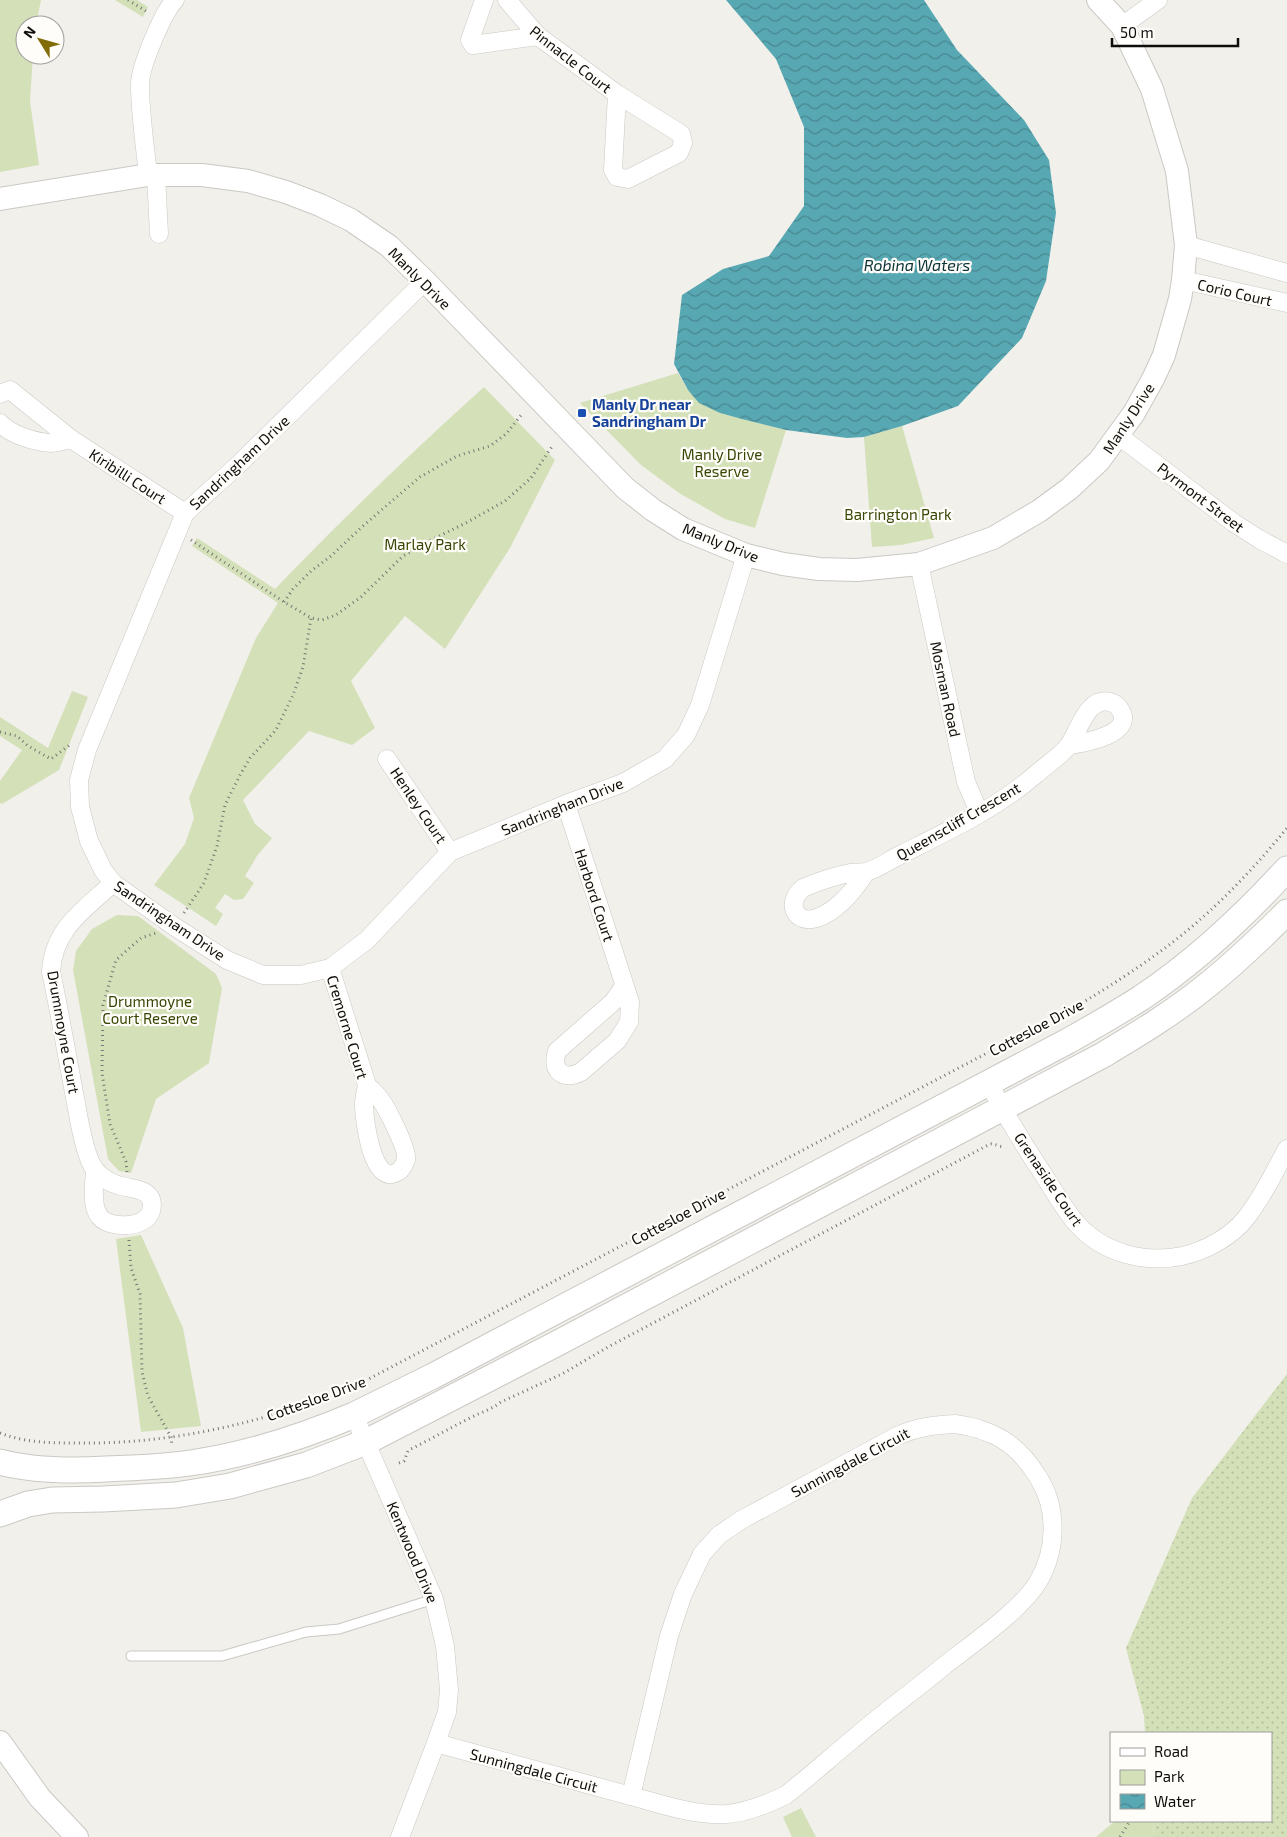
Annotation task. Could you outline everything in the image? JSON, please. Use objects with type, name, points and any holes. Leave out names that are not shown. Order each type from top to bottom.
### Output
[{"type":"main road","name":"Cottesloe Drive","points":[[0,1462],[57,1470],[138,1468],[190,1463],[269,1446],[308,1434],[354,1415],[1090,1029],[1163,982],[1239,919],[1287,868]]},
{"type":"main road","points":[[0,1514],[28,1504],[52,1500],[176,1494],[230,1486],[306,1465],[366,1442],[1002,1109],[1103,1054],[1180,1006],[1230,966],[1287,912]]},
{"type":"street","points":[[159,234],[140,82],[152,41],[170,5],[175,0]]},
{"type":"street","points":[[484,0],[470,40],[473,45],[538,36]]},
{"type":"street","name":"Pinnacle Court","points":[[506,0],[538,36],[617,94],[682,134],[683,143],[679,153],[628,179],[617,177],[613,170],[617,94]]},
{"type":"street","name":"Manly Drive","points":[[0,199],[152,175],[202,175],[248,181],[286,192],[320,205],[351,220],[389,246],[625,488],[653,510],[683,529],[746,555],[783,564],[820,569],[857,570],[919,564],[993,538],[1039,511],[1069,489],[1099,461],[1119,436],[1145,396],[1164,355],[1176,316],[1183,280],[1186,245],[1177,171],[1152,89],[1122,26],[1098,0]]},
{"type":"street","points":[[1122,26],[1158,0]]},
{"type":"street","name":"Corio Court","points":[[1186,245],[1287,273]]},
{"type":"street","name":"Corio Court","points":[[1183,280],[1287,303]]},
{"type":"street","name":"Sandringham Drive","points":[[425,281],[238,466],[185,513],[93,737],[79,780],[80,807],[89,841],[103,870],[112,882],[175,927],[227,960],[264,975],[301,975],[330,968],[367,940],[450,852],[566,804],[623,783],[665,759],[686,735],[700,705],[746,555]]},
{"type":"street","name":"Kiribilli Court","points":[[0,394],[10,390],[71,439],[185,513]]},
{"type":"street","points":[[0,423],[5,428],[27,438],[52,443],[71,439]]},
{"type":"street","name":"Pyrmont Street","points":[[1119,436],[1234,523],[1258,539],[1287,554]]},
{"type":"street","name":"Mosman Road","points":[[919,564],[966,782],[979,812]]},
{"type":"street","name":"Queenscliff Crescent","points":[[866,872],[940,834],[1020,788],[1069,745]]},
{"type":"street","name":"Henley Court","points":[[387,759],[450,852]]},
{"type":"street","name":"Harbord Court","points":[[566,804],[630,1002],[629,1022],[617,1041],[574,1076],[560,1073],[554,1060],[557,1051],[613,1002],[624,986]]},
{"type":"street","name":"Drummoyne Court","points":[[112,882],[68,925],[60,937],[52,959],[51,972],[81,1127],[89,1160],[95,1171],[94,1187],[97,1214],[109,1224],[128,1225]]},
{"type":"street","name":"Cremorne Court","points":[[330,968],[367,1086]]},
{"type":"street","name":"Grenaside Court","points":[[988,1082],[1028,1151],[1078,1225],[1103,1245],[1133,1256],[1163,1259],[1190,1254],[1232,1232],[1246,1219],[1287,1149]]},
{"type":"street","points":[[95,1171],[118,1186],[142,1190],[148,1195],[151,1202],[151,1210],[145,1220],[128,1225]]},
{"type":"street","name":"Kentwood Drive","points":[[354,1415],[434,1599],[445,1646],[449,1690],[446,1712],[400,1837]]},
{"type":"street","name":"Sunningdale Circuit","points":[[436,1743],[631,1796],[682,1809],[726,1814],[751,1809],[773,1801],[804,1780],[1006,1615],[1021,1602],[1037,1582],[1048,1559],[1053,1531],[1052,1516],[1044,1487],[1020,1453],[997,1435],[970,1426],[955,1424],[912,1429],[759,1510],[719,1535],[702,1554],[680,1601],[669,1636],[631,1796]]},
{"type":"street","points":[[0,1742],[40,1798],[77,1837]]},
{"type":"lane","points":[[131,1656],[222,1656],[306,1632],[339,1630],[434,1599]]},
{"type":"path","points":[[128,0],[162,20]]},
{"type":"path","points":[[284,602],[293,589],[311,571],[331,556],[420,477],[457,456],[490,446],[506,434],[522,414]]},
{"type":"path","points":[[178,531],[284,602],[311,618],[322,620],[336,615],[361,597],[403,556],[505,501],[531,478],[553,446]]},
{"type":"path","points":[[126,1187],[126,1162],[110,1124],[102,1073],[103,1005],[116,960],[141,938],[175,927],[204,883],[217,846],[225,806],[250,758],[276,730],[293,695],[303,667],[311,618]]},
{"type":"path","points":[[0,732],[17,736],[28,746],[51,759],[75,741],[93,737]]},
{"type":"path","name":"Cottesloe Drive","points":[[0,1433],[14,1439],[37,1443],[112,1444],[171,1437],[230,1427],[293,1409],[363,1382],[1080,1004],[1126,976],[1167,946],[1234,888],[1287,828]]},
{"type":"path","points":[[399,1463],[404,1462],[408,1451],[411,1449],[501,1402],[562,1374],[617,1342],[990,1144],[1002,1147],[1008,1145]]},
{"type":"path","points":[[128,1225],[131,1268],[140,1294],[142,1372],[148,1396],[171,1437]]},
{"type":"path","points":[[1120,1837],[1129,1822]]},
{"type":"green space","points":[[0,0],[41,0],[38,15],[15,15],[15,65],[32,65],[30,101],[39,165],[0,172]]},
{"type":"green space","points":[[115,0],[137,0],[148,7],[143,17]]},
{"type":"green space","name":"Manly Drive Reserve","points":[[678,373],[688,390],[720,413],[786,430],[755,528],[725,519],[679,493],[641,465],[580,403]]},
{"type":"green space","name":"Marlay Park","points":[[484,387],[555,460],[510,548],[445,649],[405,616],[351,681],[375,728],[352,745],[309,731],[243,800],[255,824],[272,838],[257,856],[245,876],[254,883],[243,899],[234,900],[225,894],[215,908],[223,914],[216,926],[154,885],[185,844],[194,818],[189,798],[256,638],[278,603],[192,546],[197,538],[275,589],[378,486]]},
{"type":"green space","name":"Barrington Park","points":[[902,426],[934,538],[901,545],[872,547],[864,437]]},
{"type":"green space","points":[[72,691],[88,697],[59,770],[2,804],[0,803],[0,781],[22,750],[0,736],[0,717],[48,748]]},
{"type":"green space","name":"Drummoyne Court Reserve","points":[[117,915],[138,916],[216,974],[222,988],[209,1063],[156,1099],[131,1173],[119,1171],[108,1159],[73,970],[76,951],[92,929]]},
{"type":"green space","points":[[141,1235],[183,1328],[201,1426],[141,1432],[116,1239]]},
{"type":"green space","points":[[1287,1374],[1287,1837],[1154,1837],[1153,1822],[1272,1822],[1272,1732],[1145,1732],[1144,1716],[1126,1648],[1192,1498]]},
{"type":"green space","points":[[801,1808],[816,1837],[792,1837],[783,1817]]},
{"type":"green space","points":[[1114,1822],[1153,1822],[1154,1837],[1096,1837]]},
{"type":"water","name":"Robina Waters","points":[[726,0],[924,0],[957,50],[1024,120],[1049,160],[1056,213],[1046,281],[1022,338],[958,406],[864,437],[847,438],[786,430],[720,413],[699,403],[688,390],[674,364],[682,295],[723,269],[769,256],[804,206],[804,127],[776,59]]},
{"type":"place","name":"Manly Dr near Sandringham Dr","points":[[582,413]]}]
